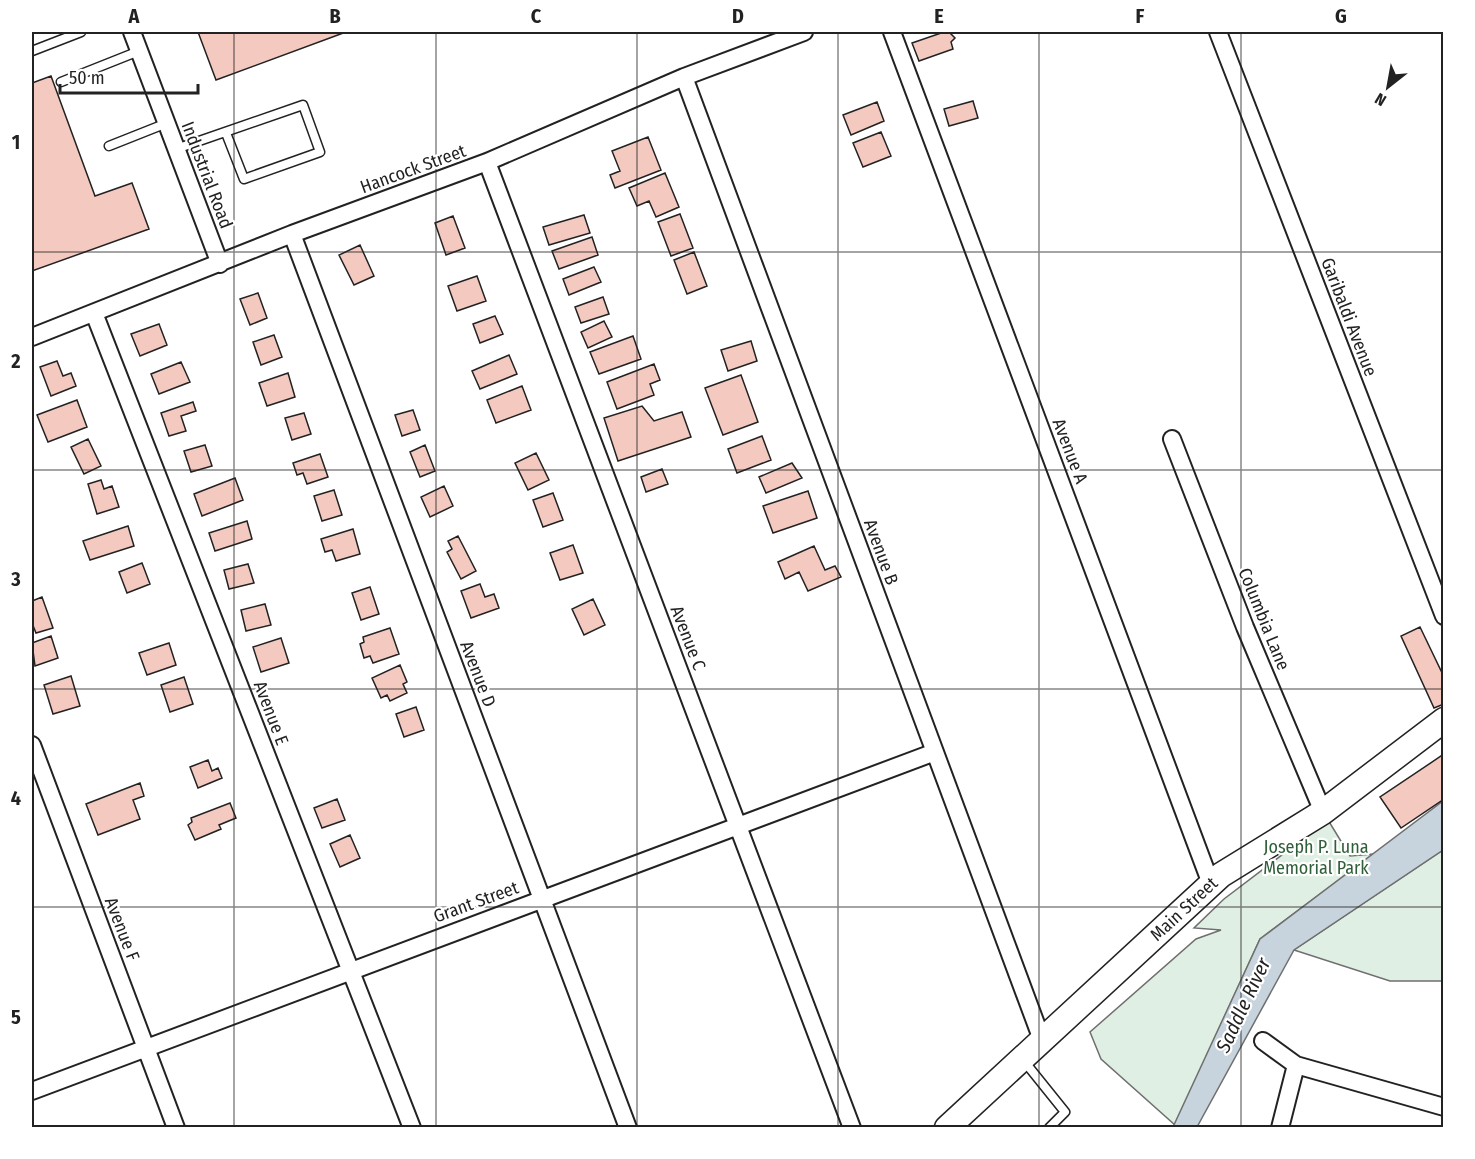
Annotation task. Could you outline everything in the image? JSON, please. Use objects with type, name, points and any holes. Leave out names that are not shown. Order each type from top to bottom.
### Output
[{"type":"street","name":"Industrial Road","points":[[132,32],[219,264]]},
{"type":"street","name":"Hancock Street","points":[[32,337],[292,234],[487,162],[684,77],[804,32]]},
{"type":"street","name":"Avenue A","points":[[892,32],[1211,884]]},
{"type":"street","name":"Garibaldi Avenue","points":[[1218,32],[1443,616]]},
{"type":"street","name":"Avenue B","points":[[684,77],[1042,1040]]},
{"type":"street","name":"Avenue C","points":[[487,162],[852,1128]]},
{"type":"street","name":"Avenue D","points":[[292,234],[628,1128]]},
{"type":"street","name":"Avenue E","points":[[94,313],[412,1128]]},
{"type":"street","name":"Columbia Lane","points":[[1172,439],[1245,627],[1323,812]]},
{"type":"street","name":"Main Street","points":[[947,1128],[1221,875],[1323,812],[1443,720]]},
{"type":"street","name":"Avenue F","points":[[32,745],[176,1128]]},
{"type":"street","name":"Grant Street","points":[[32,1091],[350,969],[935,752]]},
{"type":"street","points":[[1263,1041],[1296,1065],[1443,1107]]},
{"type":"street","points":[[1280,1128],[1296,1065]]},
{"type":"lane","points":[[32,51],[81,32]]},
{"type":"lane","points":[[61,82],[139,51]]},
{"type":"lane","points":[[176,149],[303,105],[320,152],[244,179],[226,133]]},
{"type":"lane","points":[[109,146],[166,123]]},
{"type":"lane","points":[[1022,1059],[1065,1112],[1049,1128]]},
{"type":"green space","name":"Joseph P. Luna Memorial Park","points":[[1328,820],[1350,856],[1374,854],[1260,939],[1175,1125],[1101,1059],[1090,1032],[1196,939],[1221,930],[1194,928],[1224,899]]},
{"type":"green space","points":[[1443,850],[1443,981],[1390,981],[1294,950]]},
{"type":"water","name":"Saddle River","points":[[1443,801],[1443,850],[1294,950],[1197,1127],[1173,1127],[1260,939]]},
{"type":"building","points":[[198,32],[346,32],[216,80]]},
{"type":"building","points":[[949,32],[955,38],[951,42],[953,49],[919,61],[912,43]]},
{"type":"building","points":[[51,76],[95,196],[132,183],[149,229],[32,271],[32,83]]},
{"type":"building","points":[[973,101],[978,118],[949,126],[944,109]]},
{"type":"building","points":[[877,102],[884,121],[851,135],[843,115]]},
{"type":"building","points":[[881,132],[891,156],[863,167],[853,143]]},
{"type":"building","points":[[648,137],[661,170],[615,188],[610,175],[620,171],[612,151]]},
{"type":"building","points":[[665,173],[679,207],[656,217],[649,201],[637,206],[629,188]]},
{"type":"building","points":[[680,214],[693,248],[671,256],[658,222]]},
{"type":"building","points":[[584,215],[590,233],[549,245],[543,227]]},
{"type":"building","points":[[453,216],[465,248],[446,255],[435,223]]},
{"type":"building","points":[[592,237],[598,255],[559,269],[552,251]]},
{"type":"building","points":[[360,245],[374,276],[354,285],[339,255]]},
{"type":"building","points":[[694,252],[707,286],[687,294],[674,260]]},
{"type":"building","points":[[594,267],[601,282],[569,295],[563,279]]},
{"type":"building","points":[[477,276],[486,301],[457,311],[448,286]]},
{"type":"building","points":[[258,293],[267,318],[250,325],[240,299]]},
{"type":"building","points":[[603,297],[609,314],[581,323],[575,307]]},
{"type":"building","points":[[495,316],[503,334],[480,343],[473,324]]},
{"type":"building","points":[[604,321],[612,337],[588,348],[581,332]]},
{"type":"building","points":[[159,324],[167,345],[140,356],[131,334]]},
{"type":"building","points":[[274,335],[282,357],[261,365],[253,342]]},
{"type":"building","points":[[633,336],[641,359],[599,374],[590,352]]},
{"type":"building","points":[[751,341],[757,361],[728,371],[721,350]]},
{"type":"building","points":[[509,355],[517,374],[480,389],[472,371]]},
{"type":"building","points":[[57,361],[63,376],[71,373],[76,386],[51,396],[40,367]]},
{"type":"building","points":[[181,362],[190,382],[159,394],[151,374]]},
{"type":"building","points":[[654,364],[660,380],[650,384],[654,395],[617,409],[607,382]]},
{"type":"building","points":[[288,373],[295,397],[267,406],[259,383]]},
{"type":"building","points":[[741,375],[758,422],[723,435],[705,388]]},
{"type":"building","points":[[522,386],[531,410],[496,423],[487,400]]},
{"type":"building","points":[[77,400],[87,427],[48,442],[37,415]]},
{"type":"building","points":[[193,402],[196,411],[181,416],[186,431],[169,436],[161,413]]},
{"type":"building","points":[[642,406],[654,421],[682,412],[691,437],[618,461],[604,418]]},
{"type":"building","points":[[413,410],[420,430],[402,436],[395,415]]},
{"type":"building","points":[[304,413],[311,434],[292,440],[285,418]]},
{"type":"building","points":[[762,436],[771,460],[737,473],[728,449]]},
{"type":"building","points":[[88,439],[101,466],[84,474],[71,447]]},
{"type":"building","points":[[205,445],[212,466],[191,472],[184,451]]},
{"type":"building","points":[[425,445],[435,471],[420,477],[410,452]]},
{"type":"building","points":[[536,453],[549,480],[528,490],[515,463]]},
{"type":"building","points":[[320,454],[328,477],[307,484],[303,473],[297,475],[293,463]]},
{"type":"building","points":[[792,463],[802,478],[766,493],[759,477]]},
{"type":"building","points":[[662,469],[668,484],[646,492],[641,477]]},
{"type":"building","points":[[235,478],[243,500],[202,516],[194,494]]},
{"type":"building","points":[[101,480],[104,489],[112,486],[119,507],[97,514],[88,484]]},
{"type":"building","points":[[444,486],[453,506],[430,517],[421,497]]},
{"type":"building","points":[[334,490],[342,515],[322,521],[314,496]]},
{"type":"building","points":[[808,491],[817,518],[773,533],[763,506]]},
{"type":"building","points":[[553,493],[563,520],[543,527],[533,500]]},
{"type":"building","points":[[247,521],[252,539],[215,551],[209,533]]},
{"type":"building","points":[[128,526],[134,546],[90,560],[83,541]]},
{"type":"building","points":[[353,529],[360,554],[336,561],[332,550],[325,552],[321,539]]},
{"type":"building","points":[[458,536],[476,571],[461,579],[447,552],[452,549],[448,541]]},
{"type":"building","points":[[573,545],[583,573],[560,580],[550,553]]},
{"type":"building","points":[[814,546],[825,570],[835,566],[841,577],[808,591],[799,572],[785,579],[778,562]]},
{"type":"building","points":[[142,563],[150,584],[127,593],[119,572]]},
{"type":"building","points":[[248,564],[254,583],[229,589],[224,570]]},
{"type":"building","points":[[480,584],[485,597],[494,594],[499,608],[471,618],[461,591]]},
{"type":"building","points":[[370,587],[379,614],[361,620],[352,593]]},
{"type":"building","points":[[42,597],[53,628],[36,633],[32,623],[32,601]]},
{"type":"building","points":[[593,599],[605,625],[584,635],[572,609]]},
{"type":"building","points":[[265,604],[271,625],[246,631],[241,610]]},
{"type":"building","points":[[1420,627],[1444,677],[1444,704],[1434,708],[1401,636]]},
{"type":"building","points":[[390,628],[399,654],[373,663],[370,656],[364,658],[360,644],[364,642],[363,637]]},
{"type":"building","points":[[51,636],[58,658],[35,666],[32,643]]},
{"type":"building","points":[[281,638],[289,663],[261,672],[253,647]]},
{"type":"building","points":[[169,643],[176,665],[147,675],[139,653]]},
{"type":"building","points":[[400,665],[407,682],[403,684],[407,693],[390,701],[387,695],[381,698],[372,678]]},
{"type":"building","points":[[71,676],[80,706],[53,714],[44,685]]},
{"type":"building","points":[[184,677],[193,704],[170,712],[161,685]]},
{"type":"building","points":[[416,707],[424,730],[404,737],[396,714]]},
{"type":"building","points":[[1444,754],[1444,799],[1401,828],[1380,797]]},
{"type":"building","points":[[208,760],[212,771],[218,768],[222,778],[198,788],[190,767]]},
{"type":"building","points":[[140,783],[144,796],[133,800],[140,819],[98,835],[86,804]]},
{"type":"building","points":[[337,799],[345,820],[322,828],[314,808]]},
{"type":"building","points":[[230,803],[236,818],[219,825],[221,829],[195,840],[188,825],[192,822],[191,818]]},
{"type":"building","points":[[350,835],[360,858],[340,867],[330,844]]}]
